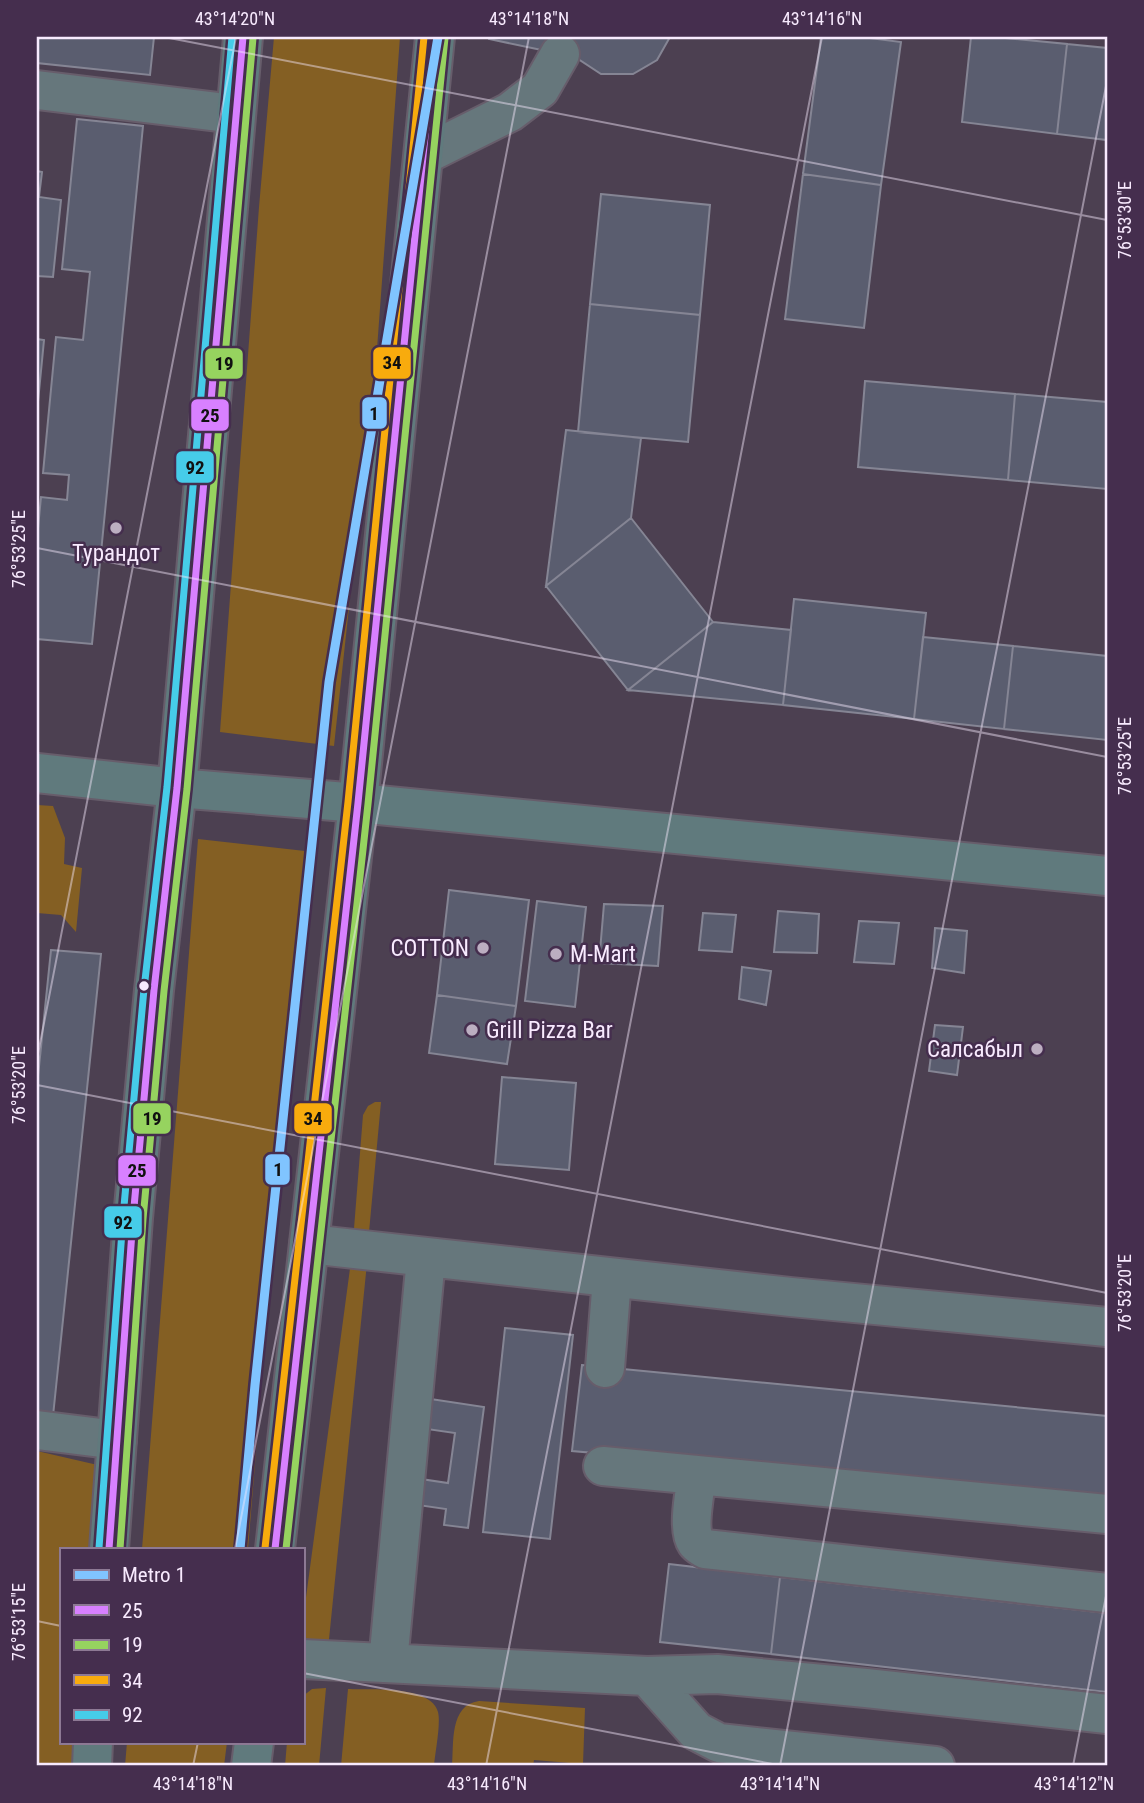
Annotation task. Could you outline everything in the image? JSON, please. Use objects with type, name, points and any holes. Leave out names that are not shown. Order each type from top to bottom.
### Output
[{"type":"main road","points":[[109,1548],[133,1217],[154,990],[177,788],[243,37]]},
{"type":"main road","points":[[275,1548],[358,803],[435,37]]},
{"type":"main road","points":[[41,773],[1107,876]]},
{"type":"main road","points":[[92,1766],[93,1744]]},
{"type":"main road","points":[[251,1766],[254,1744]]},
{"type":"street","points":[[424,155],[510,112],[540,89],[560,54]]},
{"type":"street","points":[[37,90],[235,114]]},
{"type":"street","points":[[309,1244],[612,1278],[1107,1327]]},
{"type":"street","points":[[388,1663],[426,1258]]},
{"type":"street","points":[[605,1368],[612,1278]]},
{"type":"street","points":[[37,1430],[117,1440]]},
{"type":"street","points":[[603,1466],[1107,1514]]},
{"type":"street","points":[[697,1475],[692,1525],[697,1543],[705,1549],[1107,1593]]},
{"type":"street","points":[[304,1659],[647,1676],[718,1674],[1107,1714]]},
{"type":"street","points":[[647,1676],[696,1731],[719,1743],[935,1766]]},
{"type":"shaded area","points":[[274,37],[400,37],[377,349],[334,746],[220,732]]},
{"type":"shaded area","points":[[37,805],[53,806],[65,838],[64,864],[82,868],[76,932],[61,915],[37,913]]},
{"type":"shaded area","points":[[198,839],[305,851],[248,1548],[142,1548]]},
{"type":"shaded area","points":[[381,1102],[368,1243],[353,1241],[363,1115],[368,1106]]},
{"type":"shaded area","points":[[351,1261],[367,1263],[326,1669],[304,1650],[304,1613]]},
{"type":"shaded area","points":[[37,1451],[102,1466],[97,1548],[60,1548],[60,1744],[85,1744],[83,1766],[37,1766]]},
{"type":"shaded area","points":[[326,1688],[319,1766],[285,1766],[287,1744],[304,1744],[304,1695],[312,1689]]},
{"type":"shaded area","points":[[348,1689],[412,1693],[433,1703],[439,1717],[434,1766],[341,1766]]},
{"type":"shaded area","points":[[479,1701],[585,1708],[583,1764],[534,1760],[533,1766],[452,1766],[458,1718],[469,1704]]},
{"type":"shaded area","points":[[127,1744],[227,1744],[224,1766],[125,1766]]},
{"type":"building","points":[[37,37],[154,37],[150,75],[37,63]]},
{"type":"building","points":[[489,37],[670,37],[657,60],[633,74],[601,74],[575,57]]},
{"type":"building","points":[[821,37],[862,37],[901,42],[881,185],[803,174]]},
{"type":"building","points":[[971,37],[1067,44],[1057,134],[962,122]]},
{"type":"building","points":[[1067,44],[1107,48],[1107,140],[1057,134]]},
{"type":"building","points":[[77,119],[143,126],[92,644],[37,639],[37,539],[41,497],[67,500],[69,475],[43,473],[56,337],[83,340],[90,272],[62,269]]},
{"type":"building","points":[[37,171],[42,172],[39,197],[61,200],[53,277],[37,276]]},
{"type":"building","points":[[803,174],[881,185],[864,328],[785,319]]},
{"type":"building","points":[[601,194],[710,205],[700,315],[590,304]]},
{"type":"building","points":[[590,304],[700,315],[688,442],[578,432]]},
{"type":"building","points":[[37,339],[44,340],[37,412]]},
{"type":"building","points":[[865,381],[1015,394],[1008,480],[858,467]]},
{"type":"building","points":[[1015,394],[1107,402],[1107,489],[1008,480]]},
{"type":"building","points":[[566,430],[641,438],[631,518],[546,586]]},
{"type":"building","points":[[631,518],[713,622],[628,690],[546,586]]},
{"type":"building","points":[[794,599],[926,613],[914,719],[783,705]]},
{"type":"building","points":[[713,622],[791,630],[783,705],[628,690]]},
{"type":"building","points":[[923,637],[1013,646],[1004,729],[914,719]]},
{"type":"building","points":[[1013,646],[1107,656],[1107,740],[1004,729]]},
{"type":"building","name":"COTTON","points":[[449,890],[529,900],[516,1006],[437,995]]},
{"type":"building","name":"M-Mart","points":[[537,901],[586,907],[575,1007],[525,1001]]},
{"type":"building","points":[[604,904],[663,906],[658,966],[599,963]]},
{"type":"building","points":[[778,911],[819,914],[817,953],[774,952]]},
{"type":"building","points":[[703,913],[736,915],[732,952],[699,950]]},
{"type":"building","points":[[859,921],[899,923],[894,964],[854,962]]},
{"type":"building","points":[[935,928],[967,931],[964,973],[932,968]]},
{"type":"building","points":[[51,950],[101,954],[53,1416],[37,1415],[37,1086]]},
{"type":"building","points":[[742,967],[771,971],[766,1005],[739,999]]},
{"type":"building","name":"Grill Pizza Bar","points":[[437,995],[516,1006],[507,1064],[429,1053]]},
{"type":"building","points":[[935,1025],[963,1027],[957,1075],[929,1071]]},
{"type":"building","points":[[502,1077],[576,1083],[569,1170],[495,1164]]},
{"type":"building","points":[[505,1328],[573,1335],[550,1539],[483,1532]]},
{"type":"building","points":[[582,1365],[1107,1416],[1107,1498],[572,1451]]},
{"type":"building","points":[[424,1398],[484,1407],[468,1528],[444,1525],[446,1509],[411,1504],[414,1478],[448,1483],[455,1433],[420,1428]]},
{"type":"building","points":[[669,1564],[780,1577],[771,1654],[660,1642]]},
{"type":"building","points":[[780,1577],[1107,1613],[1107,1692],[771,1654]]},
{"type":"metro line","name":"1","points":[[240,1548],[329,682],[438,37]]},
{"type":"transit line","name":"92","points":[[99,1548],[123,1217],[144,989],[167,787],[232,37]]},
{"type":"transit line","name":"25","points":[[109,1548],[133,1218],[154,990],[177,788],[243,37]]},
{"type":"transit line","name":"34","points":[[265,1548],[348,802],[424,37]]},
{"type":"transit line","name":"25","points":[[275,1548],[358,803],[435,37]]},
{"type":"transit line","name":"19","points":[[120,1548],[143,1219],[164,991],[187,789],[253,38]]},
{"type":"transit line","name":"19","points":[[286,1548],[368,804],[445,38]]},
{"type":"place","name":"Турандот","points":[[116,528]]},
{"type":"place","name":"COTTON","points":[[483,948]]},
{"type":"place","name":"M-Mart","points":[[556,954]]},
{"type":"place","name":"Grill Pizza Bar","points":[[472,1030]]},
{"type":"place","name":"Салсабыл","points":[[1037,1049]]}]
